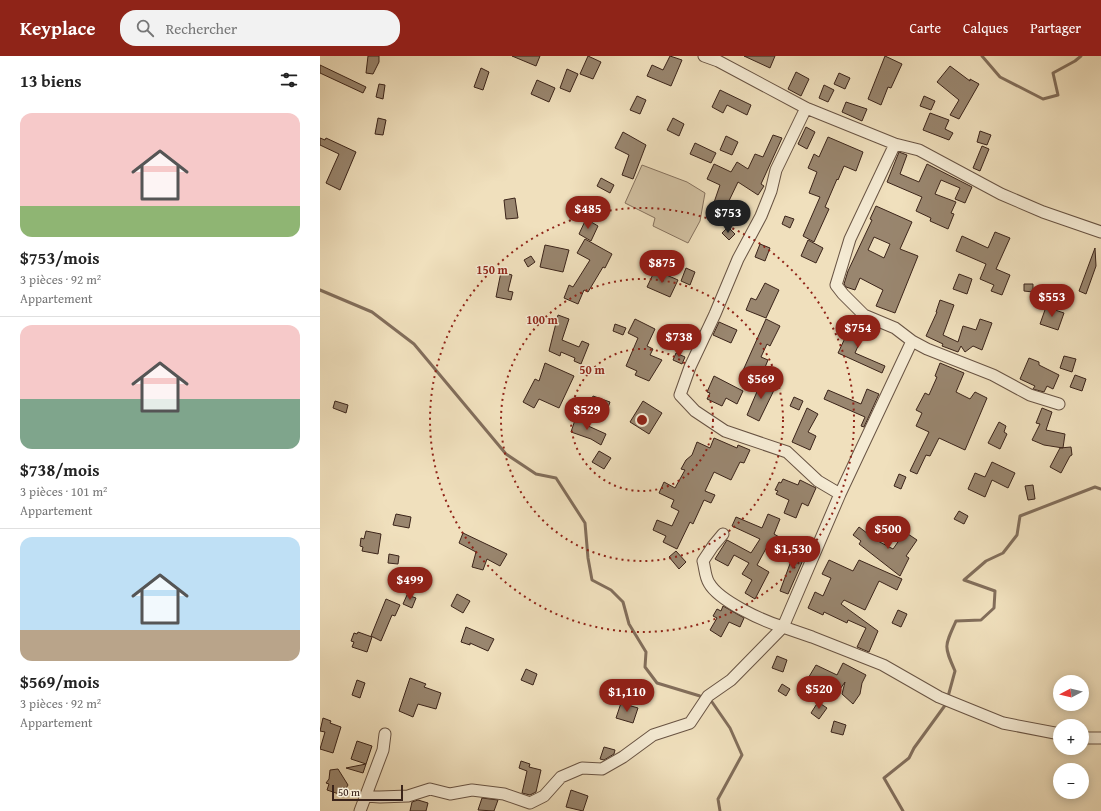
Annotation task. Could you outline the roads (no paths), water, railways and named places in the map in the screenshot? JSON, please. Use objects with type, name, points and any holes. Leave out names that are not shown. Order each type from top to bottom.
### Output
[{"type":"street","points":[[704,56],[806,108],[895,144],[919,150],[1001,194],[1043,212],[1101,232]]},
{"type":"street","points":[[806,108],[776,170],[771,191],[761,216],[738,259],[690,367],[680,395],[695,411],[724,431],[787,452],[818,482],[840,494]]},
{"type":"street","points":[[895,144],[850,239],[836,285],[864,315],[895,328],[912,341],[934,352],[993,375],[1030,395],[1059,404]]},
{"type":"street","points":[[366,796],[380,798],[408,796],[430,789],[450,794],[472,790],[504,794],[530,803],[544,796],[561,777],[582,768],[602,769],[623,757],[653,735],[690,723],[704,700],[731,680],[783,628],[840,494],[912,341]]},
{"type":"street","points":[[723,534],[712,546],[703,561],[708,582],[722,597],[768,623],[812,637],[883,665],[940,697],[1003,723],[1053,733]]},
{"type":"street","points":[[360,811],[383,750],[385,734]]},
{"type":"street","points":[[1089,738],[1101,738]]},
{"type":"waterway","points":[[982,56],[1000,77],[1043,99],[1058,95],[1053,73],[1081,56]]},
{"type":"waterway","points":[[320,290],[372,312],[414,344],[506,454],[536,474],[556,478],[585,523],[588,558],[592,580],[611,590],[623,602],[629,624],[646,652],[645,667],[657,683],[700,696],[712,702],[730,728],[742,755],[718,799],[720,811]]},
{"type":"waterway","points":[[903,811],[884,778],[909,758],[914,748],[946,704],[955,671],[947,651],[947,646],[949,636],[956,621],[981,620],[994,608],[995,591],[964,580],[986,561],[1003,553],[1017,535],[1020,516],[1095,487],[1101,489]]}]
